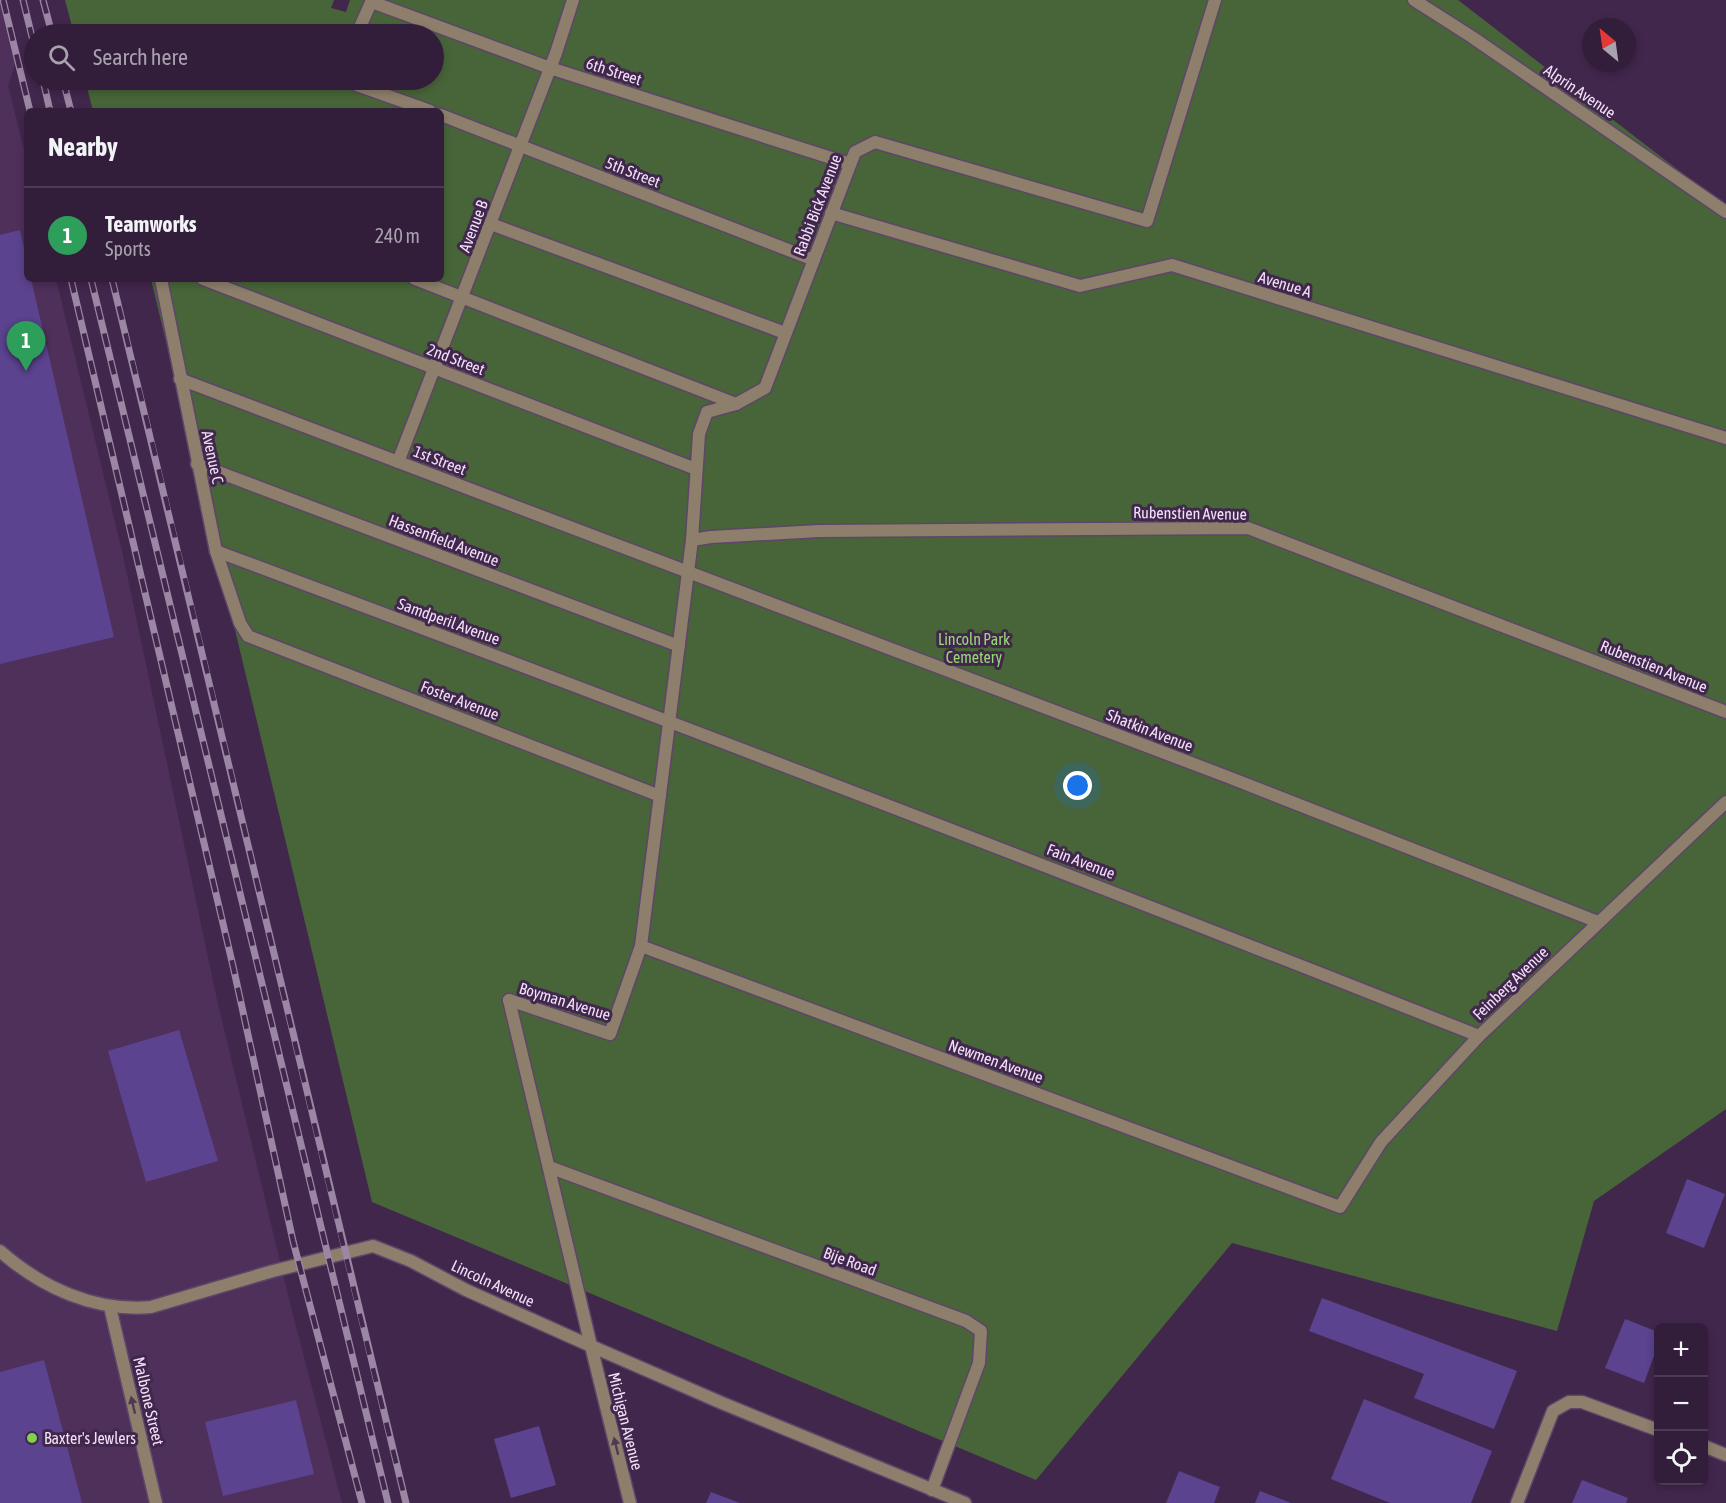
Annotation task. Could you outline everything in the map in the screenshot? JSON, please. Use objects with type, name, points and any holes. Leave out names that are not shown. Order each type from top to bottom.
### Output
[{"type":"street","name":"Avenue B","points":[[399,462],[521,146],[573,0]]},
{"type":"street","name":"Rabbi Bick Avenue","points":[[670,721],[692,540],[699,434],[707,412],[736,404],[765,388],[855,152],[875,142],[1147,221],[1215,0]]},
{"type":"street","name":"Alprin Avenue","points":[[1414,0],[1472,37],[1726,212]]},
{"type":"street","name":"6th Street","points":[[372,1],[433,24]]},
{"type":"street","points":[[362,24],[372,1]]},
{"type":"street","name":"6th Street","points":[[444,28],[550,68],[850,164]]},
{"type":"street","points":[[374,90],[422,108]]},
{"type":"street","name":"5th Street","points":[[444,116],[814,260]]},
{"type":"street","name":"Avenue A","points":[[831,213],[1080,286],[1172,265],[1726,438]]},
{"type":"street","points":[[491,224],[786,333]]},
{"type":"street","name":"Avenue C","points":[[162,282],[216,551],[240,623],[248,636]]},
{"type":"street","name":"2nd Street","points":[[211,282],[696,469]]},
{"type":"street","points":[[423,282],[736,404]]},
{"type":"street","name":"1st Street","points":[[180,379],[688,574]]},
{"type":"street","name":"Hassenfield Avenue","points":[[198,464],[679,646]]},
{"type":"street","name":"Rubenstien Avenue","points":[[692,540],[819,531],[1248,528],[1726,712]]},
{"type":"street","name":"Samdperil Avenue","points":[[216,551],[670,721]]},
{"type":"street","name":"Shatkin Avenue","points":[[688,574],[1217,773],[1598,922]]},
{"type":"street","name":"Foster Avenue","points":[[248,636],[660,796]]},
{"type":"street","name":"Boyman Avenue","points":[[591,1346],[509,1000],[610,1034],[641,946],[670,721]]},
{"type":"street","name":"Fain Avenue","points":[[670,721],[1144,903],[1479,1036]]},
{"type":"street","name":"Feinberg Avenue","points":[[1340,1207],[1381,1142],[1479,1036],[1726,802]]},
{"type":"street","name":"Newmen Avenue","points":[[641,946],[1340,1207]]},
{"type":"street","name":"Bije Road","points":[[549,1167],[966,1321],[981,1331],[979,1363],[932,1490]]},
{"type":"street","name":"Lincoln Avenue","points":[[0,1251],[21,1269],[61,1292],[110,1307],[135,1309],[151,1307],[273,1271],[373,1246],[411,1261],[466,1290],[722,1403],[965,1503]]},
{"type":"street","name":"Malbone Street","points":[[110,1307],[156,1503]]},
{"type":"street","name":"Michigan Avenue","points":[[591,1346],[630,1503]]},
{"type":"street","points":[[1516,1503],[1553,1411],[1569,1402],[1582,1402],[1654,1428]]},
{"type":"street","points":[[1708,1448],[1726,1455]]},
{"type":"shaded area","points":[[0,0],[16,61],[8,86],[24,149],[24,282],[57,282],[122,551],[217,1000],[292,1311],[342,1503],[0,1503]]},
{"type":"green space","name":"Lincoln Park Cemetery","points":[[65,0],[334,0],[331,8],[346,12],[350,0],[1458,0],[1726,207],[1726,1109],[1594,1201],[1557,1331],[1232,1243],[1036,1480],[372,1202],[152,282],[444,282],[444,108],[92,108],[88,90],[444,90],[444,24],[71,24]]},
{"type":"building","points":[[20,230],[24,248],[24,282],[32,282],[114,637],[0,664],[0,235]]},
{"type":"building","points":[[179,1030],[218,1161],[146,1182],[108,1051]]},
{"type":"building","points":[[1687,1179],[1725,1194],[1704,1248],[1666,1233]]},
{"type":"building","points":[[1322,1298],[1517,1371],[1494,1429],[1414,1398],[1424,1374],[1309,1331]]},
{"type":"building","points":[[1625,1319],[1654,1330],[1654,1356],[1644,1383],[1605,1368]]},
{"type":"building","name":"Baxter's Jewlers","points":[[44,1360],[82,1503],[0,1503],[0,1372]]},
{"type":"building","points":[[1364,1399],[1492,1451],[1471,1503],[1390,1503],[1331,1479]]},
{"type":"building","points":[[296,1400],[314,1474],[223,1496],[205,1422]]},
{"type":"building","points":[[539,1426],[556,1485],[511,1498],[494,1439]]},
{"type":"building","points":[[1179,1471],[1220,1487],[1214,1503],[1166,1503]]},
{"type":"building","points":[[1582,1480],[1628,1498],[1626,1503],[1572,1503]]},
{"type":"building","points":[[1260,1491],[1291,1503],[1255,1503]]},
{"type":"building","points":[[711,1492],[740,1503],[706,1503]]},
{"type":"railway","points":[[3,0],[24,86]]},
{"type":"railway","points":[[23,0],[29,24]]},
{"type":"railway","points":[[43,0],[49,24]]},
{"type":"railway","points":[[25,90],[29,108]]},
{"type":"railway","points":[[45,90],[49,108]]},
{"type":"railway","points":[[66,90],[70,108]]},
{"type":"railway","points":[[72,282],[233,966],[293,1241],[362,1503]]},
{"type":"railway","points":[[92,282],[388,1503]]},
{"type":"railway","points":[[113,282],[406,1503]]},
{"type":"place","name":"Teamworks","points":[[26,371]]},
{"type":"place","name":"Baxter's Jewlers","points":[[32,1438]]}]
